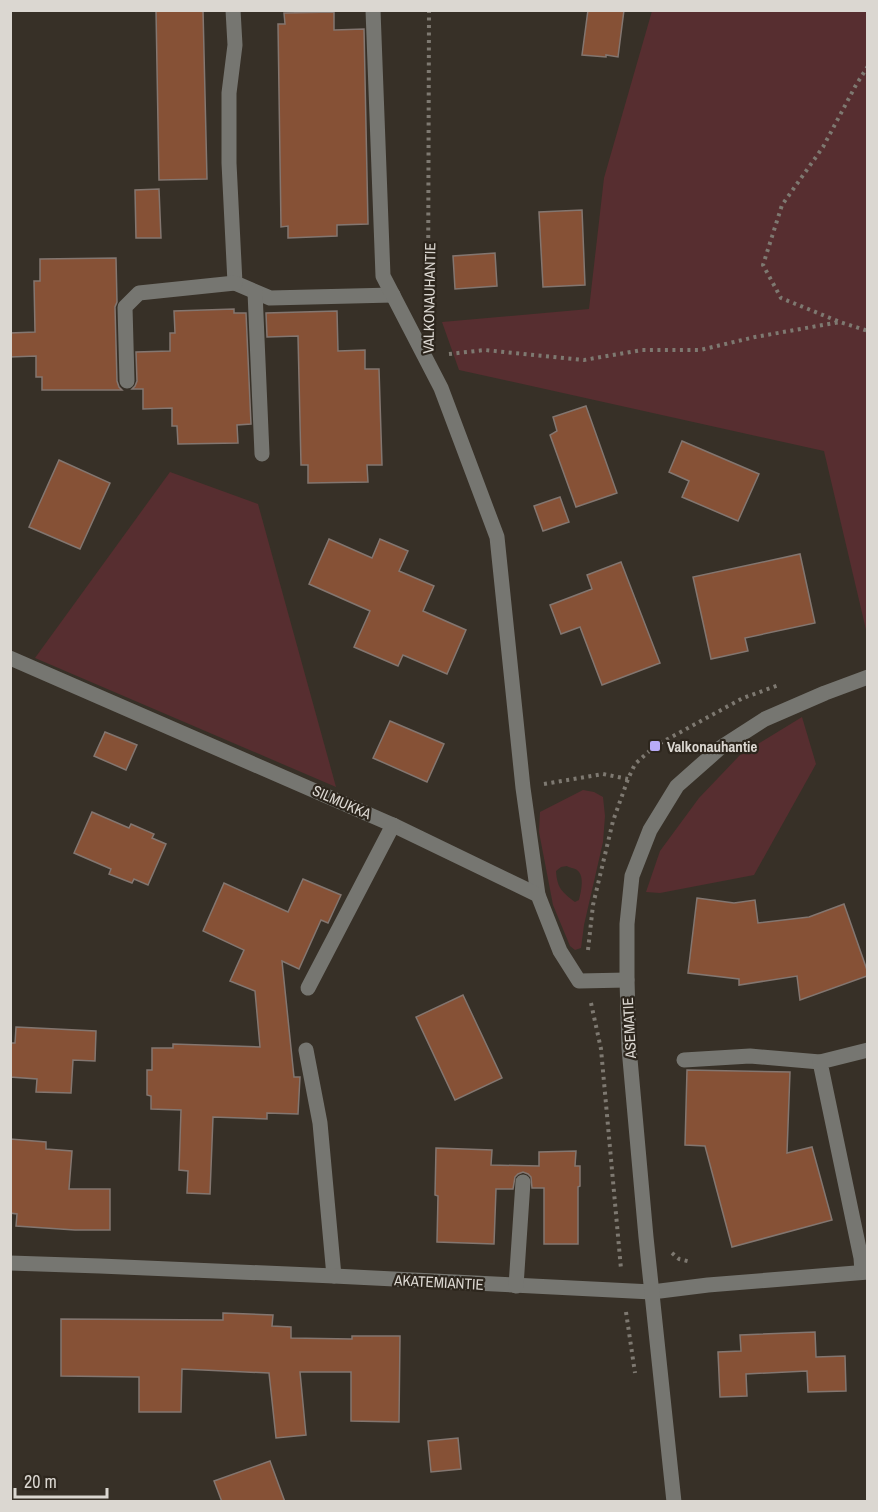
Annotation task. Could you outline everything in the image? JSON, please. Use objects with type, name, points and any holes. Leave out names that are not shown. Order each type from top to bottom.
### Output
[{"type":"street","points":[[233,10],[235,45],[229,93],[229,151],[235,283]]},
{"type":"street","points":[[373,10],[382,276],[426,356]]},
{"type":"street","points":[[127,381],[125,307],[139,293],[235,283],[270,298],[393,295]]},
{"type":"street","points":[[255,292],[262,454]]},
{"type":"street","name":"VALKONAUHANTIE","points":[[426,356],[441,388],[497,537],[523,788],[538,895]]},
{"type":"street","name":"SILMUKKA","points":[[10,658],[393,825],[538,895]]},
{"type":"street","name":"ASEMATIE","points":[[674,1502],[629,1048],[627,924],[633,876],[650,831],[677,786],[720,748],[765,719],[867,677]]},
{"type":"street","points":[[308,988],[393,825]]},
{"type":"street","points":[[538,895],[560,951],[579,981],[627,981]]},
{"type":"street","points":[[306,1050],[320,1122],[334,1276]]},
{"type":"street","points":[[684,1060],[750,1056],[820,1062],[867,1050]]},
{"type":"street","points":[[820,1062],[865,1272]]},
{"type":"street","points":[[516,1286],[523,1182]]},
{"type":"street","name":"AKATEMIANTIE","points":[[10,1263],[652,1292],[865,1272]]},
{"type":"path","name":"VALKONAUHANTIE","points":[[426,356],[430,298],[429,10]]},
{"type":"path","points":[[867,66],[823,147],[782,205],[763,265],[781,298],[867,331]]},
{"type":"path","points":[[426,356],[485,350],[584,360],[642,350],[700,350],[754,337],[840,322]]},
{"type":"path","points":[[523,788],[603,774],[628,779]]},
{"type":"path","points":[[593,905],[588,954],[591,1008],[601,1049],[622,1290],[636,1380]]},
{"type":"shaded area","points":[[652,11],[867,11],[867,634],[824,451],[459,370],[442,322],[589,309],[604,178]]},
{"type":"shaded area","points":[[170,472],[258,504],[336,787],[35,658]]},
{"type":"shaded area","points":[[802,717],[816,764],[754,875],[660,893],[646,892],[660,851],[699,798],[740,755]]},
{"type":"shaded area","points":[[583,790],[603,797],[605,816],[603,842],[581,948],[575,950],[570,946],[553,905],[539,832],[540,812]],"holes":[[[567,866],[577,870],[581,876],[580,897],[575,902],[561,889],[558,882],[556,871]]]},
{"type":"building","points":[[156,10],[203,10],[207,179],[159,180]]},
{"type":"building","points":[[588,10],[624,10],[618,57],[582,55]]},
{"type":"building","points":[[334,12],[334,30],[364,29],[368,224],[337,225],[337,236],[288,238],[288,226],[281,227],[278,24],[285,24],[284,13]]},
{"type":"building","points":[[159,189],[161,238],[136,238],[135,190]]},
{"type":"building","points":[[582,210],[585,285],[543,287],[539,212]]},
{"type":"building","points":[[495,253],[497,286],[455,289],[453,256]]},
{"type":"building","points":[[116,258],[117,381],[122,390],[42,390],[42,377],[36,377],[36,356],[10,357],[10,333],[35,332],[34,281],[40,281],[40,259]]},
{"type":"building","points":[[234,309],[234,313],[246,313],[251,424],[237,425],[238,443],[178,444],[177,426],[172,426],[172,408],[143,409],[143,389],[132,389],[137,381],[136,352],[170,351],[170,333],[175,333],[174,311]]},
{"type":"building","points":[[337,311],[338,351],[365,350],[365,369],[379,369],[382,465],[367,465],[368,482],[308,483],[308,465],[301,465],[298,336],[267,337],[266,313]]},
{"type":"building","points":[[586,406],[617,493],[576,507],[550,435],[557,431],[553,417]]},
{"type":"building","points":[[682,441],[759,474],[738,521],[682,497],[689,481],[669,472]]},
{"type":"building","points":[[59,460],[110,483],[80,549],[29,527]]},
{"type":"building","points":[[560,497],[569,522],[543,531],[534,506]]},
{"type":"building","points":[[329,539],[372,558],[380,539],[408,551],[399,571],[434,586],[423,611],[466,630],[447,674],[403,655],[398,666],[354,647],[370,611],[309,584]]},
{"type":"building","points":[[800,554],[815,623],[745,638],[748,651],[711,659],[693,577]]},
{"type":"building","points":[[621,562],[660,663],[602,685],[580,627],[561,634],[550,605],[592,589],[587,575]]},
{"type":"building","points":[[390,721],[444,744],[427,782],[373,758]]},
{"type":"building","points":[[105,732],[137,745],[126,770],[94,756]]},
{"type":"building","points":[[92,812],[129,828],[131,824],[154,834],[152,838],[166,844],[148,885],[134,879],[132,883],[109,874],[111,869],[74,853]]},
{"type":"building","points":[[303,879],[341,895],[328,923],[321,920],[299,969],[282,961],[294,1077],[300,1077],[298,1114],[267,1113],[267,1119],[213,1117],[210,1194],[187,1193],[188,1171],[179,1170],[181,1110],[151,1109],[151,1096],[147,1095],[147,1070],[152,1070],[152,1048],[173,1048],[173,1044],[260,1047],[255,991],[230,981],[244,950],[203,931],[224,883],[288,912]]},
{"type":"building","points":[[697,898],[734,903],[755,900],[758,923],[809,917],[844,904],[867,970],[867,976],[800,1000],[797,976],[739,985],[739,979],[688,973]]},
{"type":"building","points":[[463,995],[502,1078],[455,1100],[416,1017]]},
{"type":"building","points":[[16,1027],[96,1031],[95,1061],[73,1060],[71,1093],[36,1092],[37,1079],[10,1077],[10,1043],[15,1043]]},
{"type":"building","points":[[687,1070],[790,1072],[787,1153],[812,1147],[832,1220],[732,1247],[705,1146],[685,1145]]},
{"type":"building","points":[[10,1139],[46,1142],[46,1149],[72,1151],[69,1189],[110,1189],[110,1230],[16,1226],[17,1214],[10,1213]]},
{"type":"building","points":[[436,1148],[492,1150],[491,1165],[539,1166],[539,1152],[576,1151],[575,1166],[580,1166],[578,1244],[544,1244],[544,1188],[532,1188],[531,1177],[523,1172],[515,1177],[513,1189],[496,1189],[494,1244],[437,1242]]},
{"type":"building","points":[[223,1313],[273,1315],[272,1326],[291,1327],[291,1338],[352,1339],[352,1336],[400,1336],[399,1422],[351,1421],[351,1372],[300,1372],[306,1435],[276,1438],[269,1373],[182,1369],[181,1412],[139,1412],[139,1377],[61,1376],[61,1319],[223,1320]]},
{"type":"building","points":[[815,1332],[816,1357],[845,1356],[846,1391],[808,1392],[807,1371],[746,1374],[747,1396],[720,1397],[718,1352],[741,1351],[740,1335]]},
{"type":"building","points":[[458,1438],[461,1469],[431,1472],[428,1441]]},
{"type":"building","points":[[270,1461],[285,1502],[222,1502],[214,1481]]},
{"type":"place","name":"Valkonauhantie","points":[[655,746]]}]
